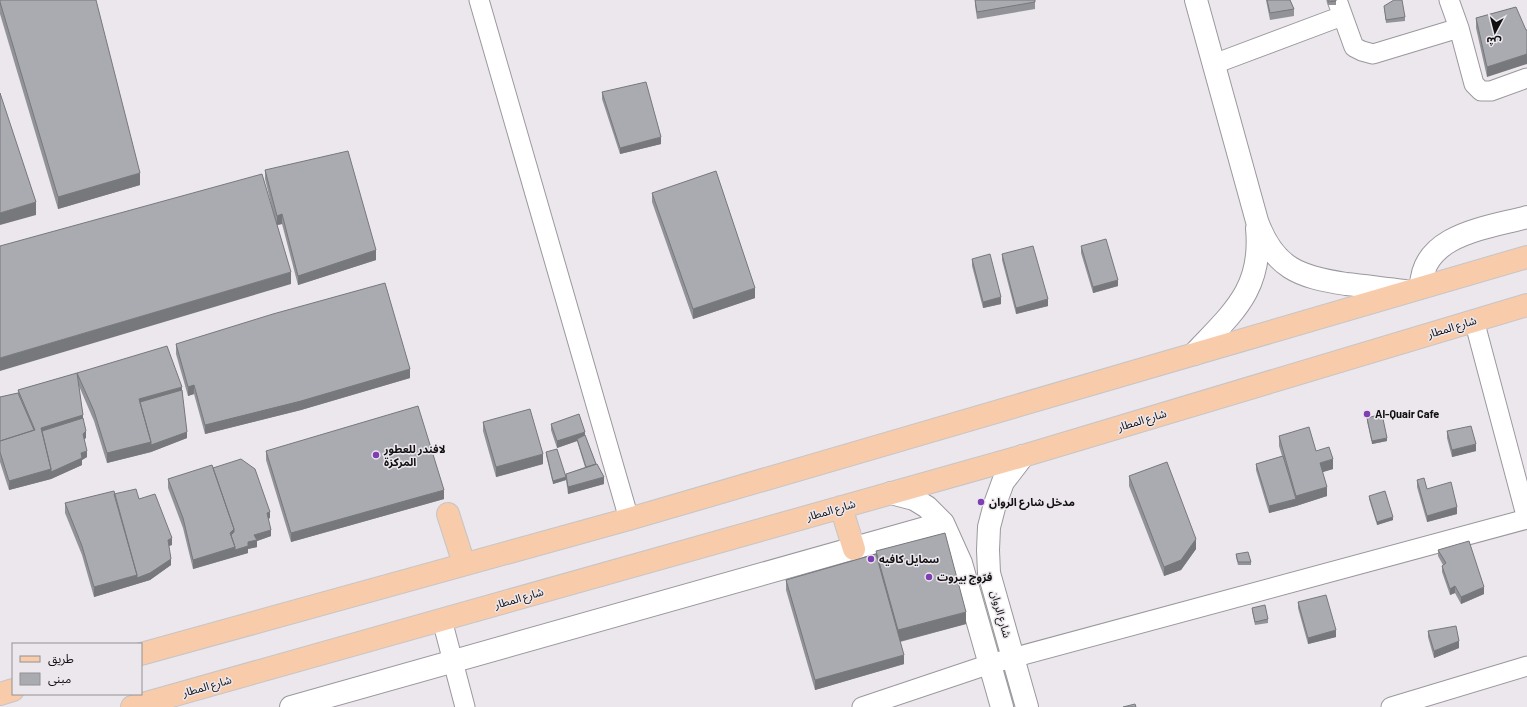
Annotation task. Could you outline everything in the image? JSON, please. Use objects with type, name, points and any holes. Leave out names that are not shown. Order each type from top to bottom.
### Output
[{"type":"main road","points":[[142,654],[630,519],[1413,289],[1527,257]]},
{"type":"main road","name":"شارع المطار","points":[[132,707],[1023,456],[1527,305]]},
{"type":"main road","points":[[841,507],[854,549]]},
{"type":"main road","points":[[448,514],[464,564]]},
{"type":"main road","points":[[0,694],[12,690]]},
{"type":"street","points":[[479,0],[630,519]]},
{"type":"street","points":[[1196,0],[1257,221],[1262,235],[1279,259],[1290,268],[1318,280],[1413,289],[1430,257],[1444,244],[1461,236],[1527,217]]},
{"type":"street","points":[[1449,0],[1459,28],[1474,84],[1481,91],[1491,91],[1527,78]]},
{"type":"street","points":[[1214,64],[1340,8],[1354,47],[1373,54],[1459,28]]},
{"type":"street","points":[[1194,354],[1239,306],[1248,290],[1257,256],[1257,221]]},
{"type":"street","points":[[862,707],[990,664],[1527,519],[1474,320]]},
{"type":"street","name":"شارع الروان","points":[[1023,456],[1003,482],[989,527],[988,550],[989,574],[1027,707]]},
{"type":"street","points":[[891,493],[914,498],[926,507],[942,524],[961,563],[1002,707]]},
{"type":"street","points":[[291,707],[453,663],[942,524]]},
{"type":"street","points":[[442,620],[465,707]]},
{"type":"street","points":[[1390,707],[1527,666]]},
{"type":"building","points":[[0,0],[96,0],[140,173],[58,197]]},
{"type":"building","points":[[975,0],[1035,0],[1035,2],[977,12]]},
{"type":"building","points":[[1267,0],[1290,0],[1294,9],[1270,13]]},
{"type":"building","points":[[1328,0],[1336,0],[1336,1],[1328,2]]},
{"type":"building","points":[[1394,0],[1402,0],[1405,17],[1386,20],[1384,6]]},
{"type":"building","points":[[1516,7],[1527,30],[1527,54],[1487,67],[1476,18]]},
{"type":"building","points":[[646,82],[661,137],[620,148],[602,92]]},
{"type":"building","points":[[0,93],[36,202],[0,213]]},
{"type":"building","points":[[348,151],[376,250],[298,276],[282,214],[277,216],[265,170]]},
{"type":"building","points":[[716,171],[755,288],[693,309],[652,193]]},
{"type":"building","points":[[262,174],[291,272],[0,358],[0,246]]},
{"type":"building","points":[[1106,239],[1118,280],[1093,287],[1081,246]]},
{"type":"building","points":[[1033,246],[1048,299],[1016,308],[1002,254]]},
{"type":"building","points":[[990,254],[1001,297],[983,302],[972,259]]},
{"type":"building","points":[[385,283],[410,369],[301,401],[205,425],[194,385],[188,387],[176,344],[273,314]]},
{"type":"building","points":[[167,346],[182,387],[139,399],[151,442],[107,453],[94,411],[77,373]]},
{"type":"building","points":[[77,373],[83,415],[41,428],[51,469],[9,481],[0,452],[0,441],[35,430],[18,390]]},
{"type":"building","points":[[182,390],[187,432],[151,445],[140,402]]},
{"type":"building","points":[[18,393],[34,430],[0,441],[0,397]]},
{"type":"building","points":[[418,406],[444,490],[291,533],[266,451]]},
{"type":"building","points":[[530,409],[543,454],[496,467],[483,422]]},
{"type":"building","points":[[579,414],[585,432],[557,441],[551,424]]},
{"type":"building","points":[[1382,414],[1387,438],[1372,441],[1367,418]]},
{"type":"building","points":[[83,418],[86,431],[83,434],[87,451],[81,453],[82,458],[51,472],[42,431]]},
{"type":"building","points":[[1471,426],[1476,444],[1452,450],[1447,431]]},
{"type":"building","points":[[1309,427],[1316,451],[1329,447],[1333,459],[1320,463],[1327,487],[1296,496],[1279,436]]},
{"type":"building","points":[[585,435],[596,464],[586,467],[577,439]]},
{"type":"building","points":[[557,449],[566,477],[553,481],[546,452]]},
{"type":"building","points":[[1283,456],[1296,499],[1269,506],[1256,464]]},
{"type":"building","points":[[241,459],[255,469],[270,512],[267,513],[271,530],[254,535],[257,540],[248,542],[248,546],[235,550],[231,535],[234,532],[234,529],[213,468]]},
{"type":"building","points":[[1167,462],[1196,539],[1181,560],[1164,567],[1129,476]]},
{"type":"building","points":[[597,464],[604,477],[568,487],[566,474]]},
{"type":"building","points":[[212,465],[234,529],[230,533],[235,547],[193,560],[183,518],[168,479]]},
{"type":"building","points":[[1424,478],[1427,489],[1451,482],[1457,507],[1427,516],[1417,480]]},
{"type":"building","points":[[136,489],[139,499],[155,494],[172,538],[168,540],[171,559],[150,573],[137,578],[114,494]]},
{"type":"building","points":[[114,491],[137,575],[94,587],[82,546],[65,503]]},
{"type":"building","points":[[1385,491],[1393,517],[1377,522],[1369,496]]},
{"type":"building","points":[[945,533],[966,612],[898,630],[876,551]]},
{"type":"building","points":[[1469,541],[1484,587],[1461,597],[1455,586],[1450,589],[1442,566],[1446,563],[1438,550]]},
{"type":"building","points":[[1248,552],[1251,562],[1238,562],[1236,554]]},
{"type":"building","points":[[876,554],[904,655],[815,680],[786,580]]},
{"type":"building","points":[[1326,595],[1336,630],[1308,638],[1298,602]]},
{"type":"building","points":[[1265,605],[1268,619],[1255,622],[1252,608]]},
{"type":"building","points":[[1456,626],[1459,641],[1434,651],[1428,631]]},
{"type":"building","points":[[1135,704],[1136,707],[1123,707]]},
{"type":"place","name":"Al-Quair Cafe","points":[[1367,414]]},
{"type":"place","name":"لافندر للعطور المركزة","points":[[376,455]]},
{"type":"place","name":"مدخل شارع الروان","points":[[981,502]]},
{"type":"place","name":"سمايل كافيه","points":[[871,559]]},
{"type":"place","name":"فرّوج بيروت","points":[[929,577]]}]
